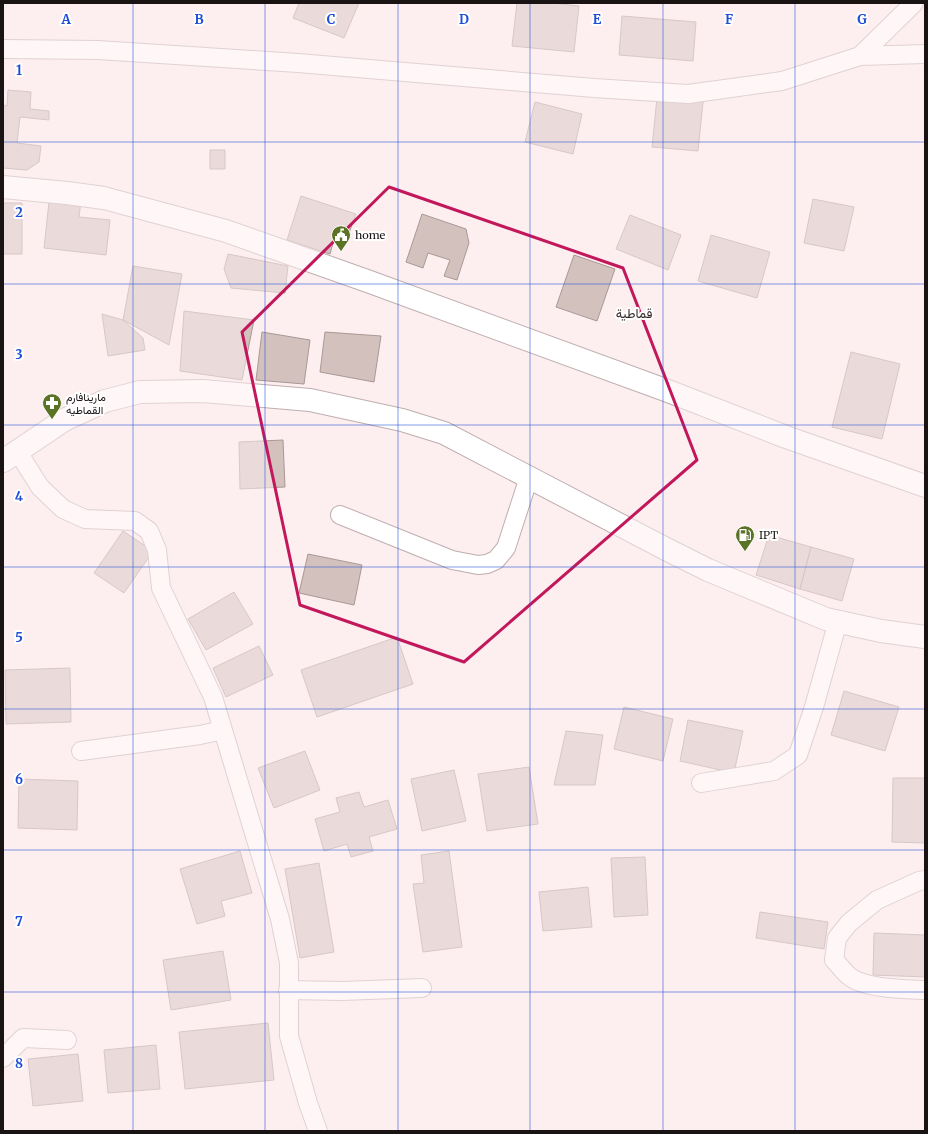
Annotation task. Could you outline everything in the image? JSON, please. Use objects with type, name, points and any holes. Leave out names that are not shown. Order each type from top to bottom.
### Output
[{"type":"main road","points":[[3,187],[104,198],[226,231],[660,388],[786,437],[925,486]]},
{"type":"main road","points":[[10,457],[64,420],[105,401],[140,392],[203,391],[310,400],[402,420],[444,433],[528,478],[708,570],[826,619],[881,631],[925,637]]},
{"type":"street","points":[[860,56],[914,3]]},
{"type":"street","points":[[3,49],[98,50],[298,63],[594,88],[688,94],[782,81],[860,56],[925,54]]},
{"type":"street","points":[[10,457],[63,509],[85,518],[134,521],[149,531],[157,550],[161,588],[213,697],[280,919],[289,963],[289,1036],[308,1103],[318,1131]]},
{"type":"street","points":[[340,515],[452,560],[478,565],[487,564],[496,560],[506,548],[528,478]]},
{"type":"street","points":[[701,783],[774,771],[798,754],[814,707],[838,622]]},
{"type":"street","points":[[81,751],[200,735],[223,730]]},
{"type":"street","points":[[925,880],[918,881],[877,900],[849,923],[836,938],[834,960],[850,977],[868,984],[884,988],[925,990]]},
{"type":"street","points":[[288,990],[342,991],[422,988]]},
{"type":"street","points":[[3,1058],[23,1038],[67,1040]]},
{"type":"highlighted area","points":[[389,187],[623,268],[697,460],[464,662],[300,605],[242,332]]},
{"type":"building","points":[[299,3],[359,3],[344,38],[293,18]]},
{"type":"building","points":[[517,3],[552,3],[579,6],[574,52],[512,46]]},
{"type":"building","points":[[622,16],[696,22],[693,61],[619,55]]},
{"type":"building","points":[[8,90],[31,92],[30,109],[49,111],[49,120],[20,117],[17,143],[41,146],[39,162],[27,170],[3,168],[3,105],[7,106]]},
{"type":"building","points":[[657,98],[703,102],[698,151],[652,147]]},
{"type":"building","points":[[535,102],[582,114],[573,154],[525,142]]},
{"type":"building","points":[[210,150],[225,150],[225,169],[210,169]]},
{"type":"building","points":[[301,196],[356,214],[349,233],[337,229],[330,254],[287,240]]},
{"type":"building","points":[[813,199],[854,207],[844,251],[804,243]]},
{"type":"building","points":[[81,201],[79,217],[110,220],[106,255],[44,248],[49,202]]},
{"type":"building","points":[[3,203],[22,203],[22,254],[3,254]]},
{"type":"building","points":[[422,214],[466,229],[469,243],[457,280],[444,276],[450,260],[428,253],[423,268],[406,262]]},
{"type":"building","points":[[630,215],[681,235],[668,270],[616,249]]},
{"type":"building","points":[[711,235],[770,252],[757,298],[698,281]]},
{"type":"building","points":[[228,254],[288,266],[285,293],[231,288],[224,269]]},
{"type":"building","points":[[574,255],[615,269],[597,321],[556,307]]},
{"type":"building","points":[[133,266],[182,274],[169,345],[123,320]]},
{"type":"building","points":[[184,311],[254,320],[242,380],[180,371]]},
{"type":"building","points":[[102,314],[123,320],[143,338],[145,350],[108,356]]},
{"type":"building","points":[[262,332],[310,340],[304,384],[256,380]]},
{"type":"building","points":[[325,332],[381,336],[374,382],[320,372]]},
{"type":"building","points":[[851,352],[900,364],[882,439],[832,427]]},
{"type":"building","points":[[283,440],[285,487],[240,489],[239,442]]},
{"type":"building","points":[[123,531],[153,551],[124,593],[94,573]]},
{"type":"building","points":[[769,535],[811,547],[800,589],[756,575]]},
{"type":"building","points":[[811,547],[854,559],[842,601],[800,589]]},
{"type":"building","points":[[308,554],[362,565],[354,605],[299,593]]},
{"type":"building","points":[[234,592],[253,624],[206,650],[188,619]]},
{"type":"building","points":[[397,637],[413,684],[317,717],[301,670]]},
{"type":"building","points":[[259,646],[273,675],[226,697],[213,668]]},
{"type":"building","points":[[70,668],[71,722],[6,724],[5,670]]},
{"type":"building","points":[[844,691],[899,707],[885,751],[831,735]]},
{"type":"building","points":[[624,707],[673,719],[663,761],[614,749]]},
{"type":"building","points":[[688,720],[743,731],[734,773],[680,761]]},
{"type":"building","points":[[566,731],[603,735],[595,785],[554,785]]},
{"type":"building","points":[[305,751],[320,790],[274,808],[258,768]]},
{"type":"building","points":[[529,767],[538,824],[487,831],[478,774]]},
{"type":"building","points":[[454,770],[466,821],[422,831],[411,779]]},
{"type":"building","points":[[893,778],[925,778],[925,843],[892,842]]},
{"type":"building","points":[[19,779],[78,781],[77,830],[18,828]]},
{"type":"building","points":[[359,792],[364,807],[388,800],[397,829],[369,837],[373,851],[351,857],[347,844],[324,851],[315,819],[340,812],[336,798]]},
{"type":"building","points":[[240,851],[252,893],[221,901],[225,916],[197,924],[180,869]]},
{"type":"building","points":[[449,851],[462,947],[423,952],[413,884],[424,883],[421,855]]},
{"type":"building","points":[[645,857],[648,915],[614,917],[611,858]]},
{"type":"building","points":[[319,863],[334,952],[300,958],[285,869]]},
{"type":"building","points":[[588,887],[592,927],[543,931],[539,892]]},
{"type":"building","points":[[760,912],[828,922],[824,949],[756,938]]},
{"type":"building","points":[[874,933],[925,935],[925,977],[873,975]]},
{"type":"building","points":[[223,951],[231,1000],[171,1010],[163,960]]},
{"type":"building","points":[[268,1023],[274,1080],[185,1089],[179,1032]]},
{"type":"building","points":[[156,1045],[160,1089],[108,1093],[104,1050]]},
{"type":"building","points":[[78,1054],[83,1101],[33,1106],[28,1059]]},
{"type":"place","name":"home","points":[[341,252]]},
{"type":"place","name":"مارينافارم القماطيه","points":[[52,420]]},
{"type":"place","name":"IPT","points":[[745,552]]},
{"type":"district","name":"قماطية","points":[[634,313]]}]
